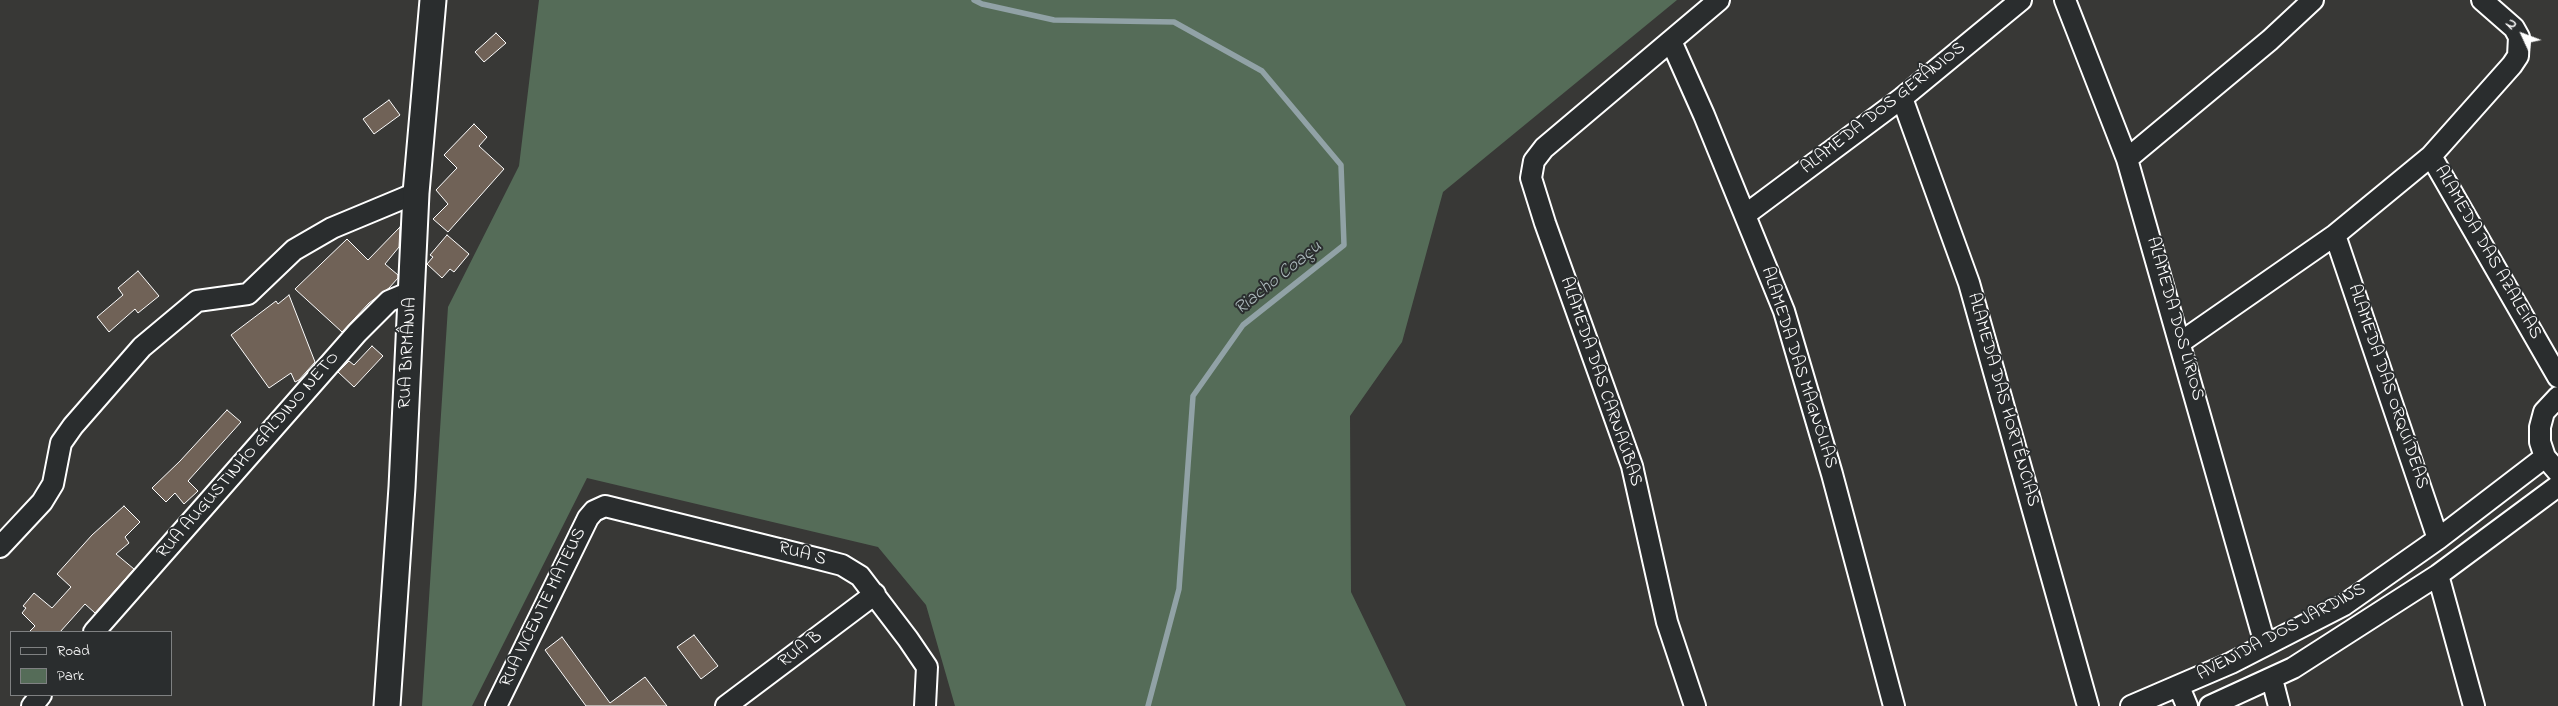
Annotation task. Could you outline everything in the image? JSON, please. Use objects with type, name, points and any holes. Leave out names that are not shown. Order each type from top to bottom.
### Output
[{"type":"street","name":"RUA BIRMÂNIA","points":[[388,706],[413,291],[416,193],[432,0]]},
{"type":"street","points":[[1671,41],[1719,0]]},
{"type":"street","name":"ALAMEDA DOS GERÂNIOS","points":[[1746,215],[1902,98],[2021,0]]},
{"type":"street","name":"ALAMEDA DOS LÍRIOS","points":[[2065,0],[2127,159],[2181,342],[2265,644]]},
{"type":"street","points":[[2127,159],[2270,40],[2313,0]]},
{"type":"street","points":[[2181,342],[2335,234],[2430,156],[2512,66],[2518,56],[2519,37],[2514,28],[2482,0]]},
{"type":"street","name":"ALAMEDA DAS CARNAÚBAS","points":[[1671,41],[1544,148],[1534,162],[1531,178],[1535,194],[1632,466],[1667,622],[1694,706]]},
{"type":"street","name":"ALAMEDA DAS MAGNÓLIAS","points":[[1671,41],[1746,215],[1784,311],[1835,484],[1894,706]]},
{"type":"street","name":"ALAMEDA DAS HORTÊNCIAS","points":[[1902,98],[1969,283],[2088,706]]},
{"type":"street","name":"ALAMEDA DAS AZALEIAS","points":[[2430,156],[2558,377]]},
{"type":"street","points":[[0,547],[42,502],[53,484],[61,443],[74,426],[142,347],[196,301],[248,294],[294,250],[332,228],[416,193]]},
{"type":"street","name":"ALAMEDA DAS ORQUÍDEAS","points":[[2335,234],[2438,539]]},
{"type":"street","name":"RUA AUGUSTINHO GALDINO NETO","points":[[95,631],[357,333],[389,301],[413,291]]},
{"type":"street","points":[[2558,397],[2544,412],[2540,427],[2540,442],[2545,457],[2558,472]]},
{"type":"street","name":"AVENIDA DOS JARDINS","points":[[2131,706],[2232,663],[2265,644],[2344,605],[2438,539],[2545,457]]},
{"type":"street","name":"AVENIDA DOS JARDINS","points":[[2210,706],[2272,678],[2356,627],[2438,575],[2558,486]]},
{"type":"street","name":"RUA S","points":[[594,511],[604,506],[613,507],[842,565],[860,576],[927,667],[925,706]]},
{"type":"street","name":"RUA VICENTE MATEUS","points":[[496,706],[588,518],[594,511]]},
{"type":"street","points":[[2438,575],[2474,706]]},
{"type":"street","name":"RUA B","points":[[726,706],[875,594]]},
{"type":"street","points":[[2344,605],[2356,627]]},
{"type":"street","points":[[2272,678],[2280,706]]},
{"type":"street","points":[[2179,687],[2187,706]]},
{"type":"street","points":[[32,706],[41,696]]},
{"type":"green space","points":[[539,0],[1677,0],[1443,192],[1402,342],[1350,416],[1351,592],[1406,706],[955,706],[926,605],[878,547],[587,478],[472,706],[422,706],[448,307],[519,166]]},
{"type":"building","points":[[496,33],[506,43],[484,62],[475,52]]},
{"type":"building","points":[[389,100],[400,115],[374,134],[363,119]]},
{"type":"building","points":[[474,124],[487,137],[479,146],[504,169],[448,232],[433,219],[448,204],[436,190],[457,168],[444,155]]},
{"type":"building","points":[[400,227],[399,247],[385,264],[398,275],[398,278],[389,288],[369,303],[342,332],[295,289],[347,239],[368,260]]},
{"type":"building","points":[[447,235],[469,254],[454,272],[450,269],[442,278],[427,264],[433,257],[430,255]]},
{"type":"building","points":[[138,271],[159,296],[138,313],[135,309],[109,332],[97,317],[123,295],[118,288]]},
{"type":"building","points":[[289,295],[315,362],[299,380],[295,382],[291,373],[269,388],[231,335],[276,301],[278,304]]},
{"type":"building","points":[[372,346],[383,356],[354,387],[338,372],[349,361],[354,365]]},
{"type":"building","points":[[227,410],[241,422],[188,481],[198,491],[184,504],[175,493],[166,502],[152,488]]},
{"type":"building","points":[[124,506],[140,522],[125,537],[129,543],[116,554],[134,569],[95,613],[85,604],[61,631],[30,631],[35,626],[22,613],[26,608],[23,606],[34,593],[52,608],[71,587],[57,574],[92,535]]},
{"type":"building","points":[[694,635],[718,666],[701,679],[677,647]]},
{"type":"building","points":[[562,637],[610,703],[645,677],[667,706],[586,706],[545,650]]},
{"type":"waterway","name":"Riacho Coaçu","points":[[974,0],[982,4],[1054,20],[1174,22],[1262,71],[1341,165],[1344,245],[1243,325],[1193,396],[1179,589],[1148,706]]}]
